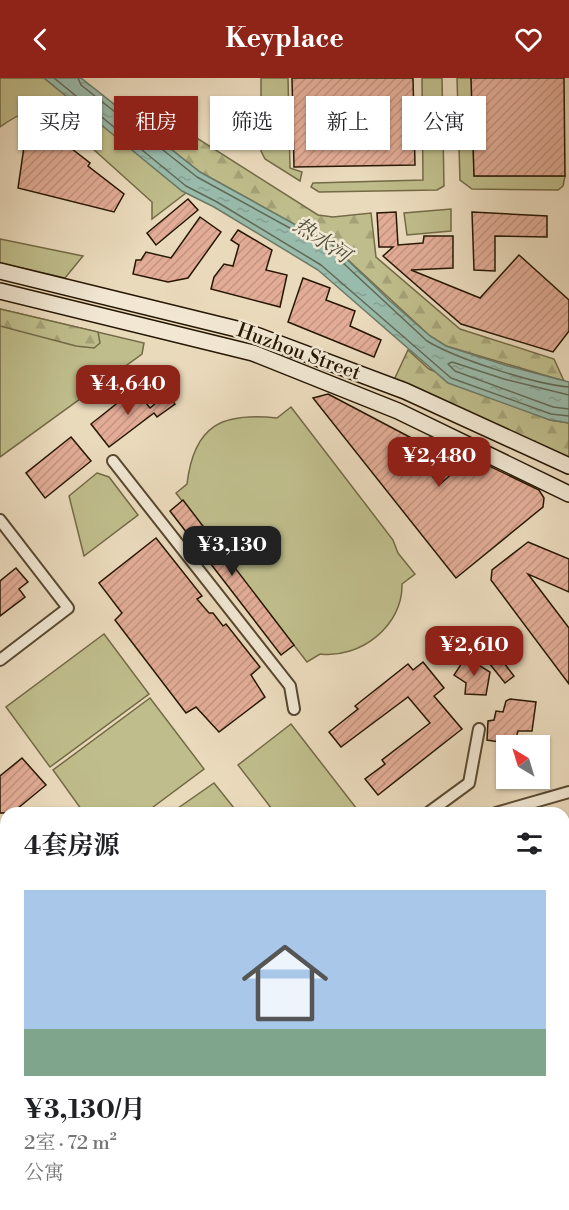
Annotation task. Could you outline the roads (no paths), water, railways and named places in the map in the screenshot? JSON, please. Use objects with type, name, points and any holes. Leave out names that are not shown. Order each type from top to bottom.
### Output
[{"type":"main road","name":"Huzhou Street","points":[[0,271],[245,331],[405,392],[569,465]]},
{"type":"main road","name":"Huzhou Street","points":[[0,291],[253,352],[398,411],[569,494]]},
{"type":"street","points":[[113,461],[290,686],[294,709]]},
{"type":"street","points":[[0,520],[68,608],[0,660]]},
{"type":"street","points":[[436,807],[469,783],[479,729]]},
{"type":"street","points":[[517,807],[569,792]]},
{"type":"water","points":[[44,78],[81,78],[114,104],[114,135],[102,125],[102,96],[66,96]]},
{"type":"water","name":"热水河","points":[[132,150],[172,150],[200,172],[332,245],[390,301],[430,336],[446,346],[569,382],[569,423],[550,420],[448,383],[318,270],[214,207],[182,191]]}]
